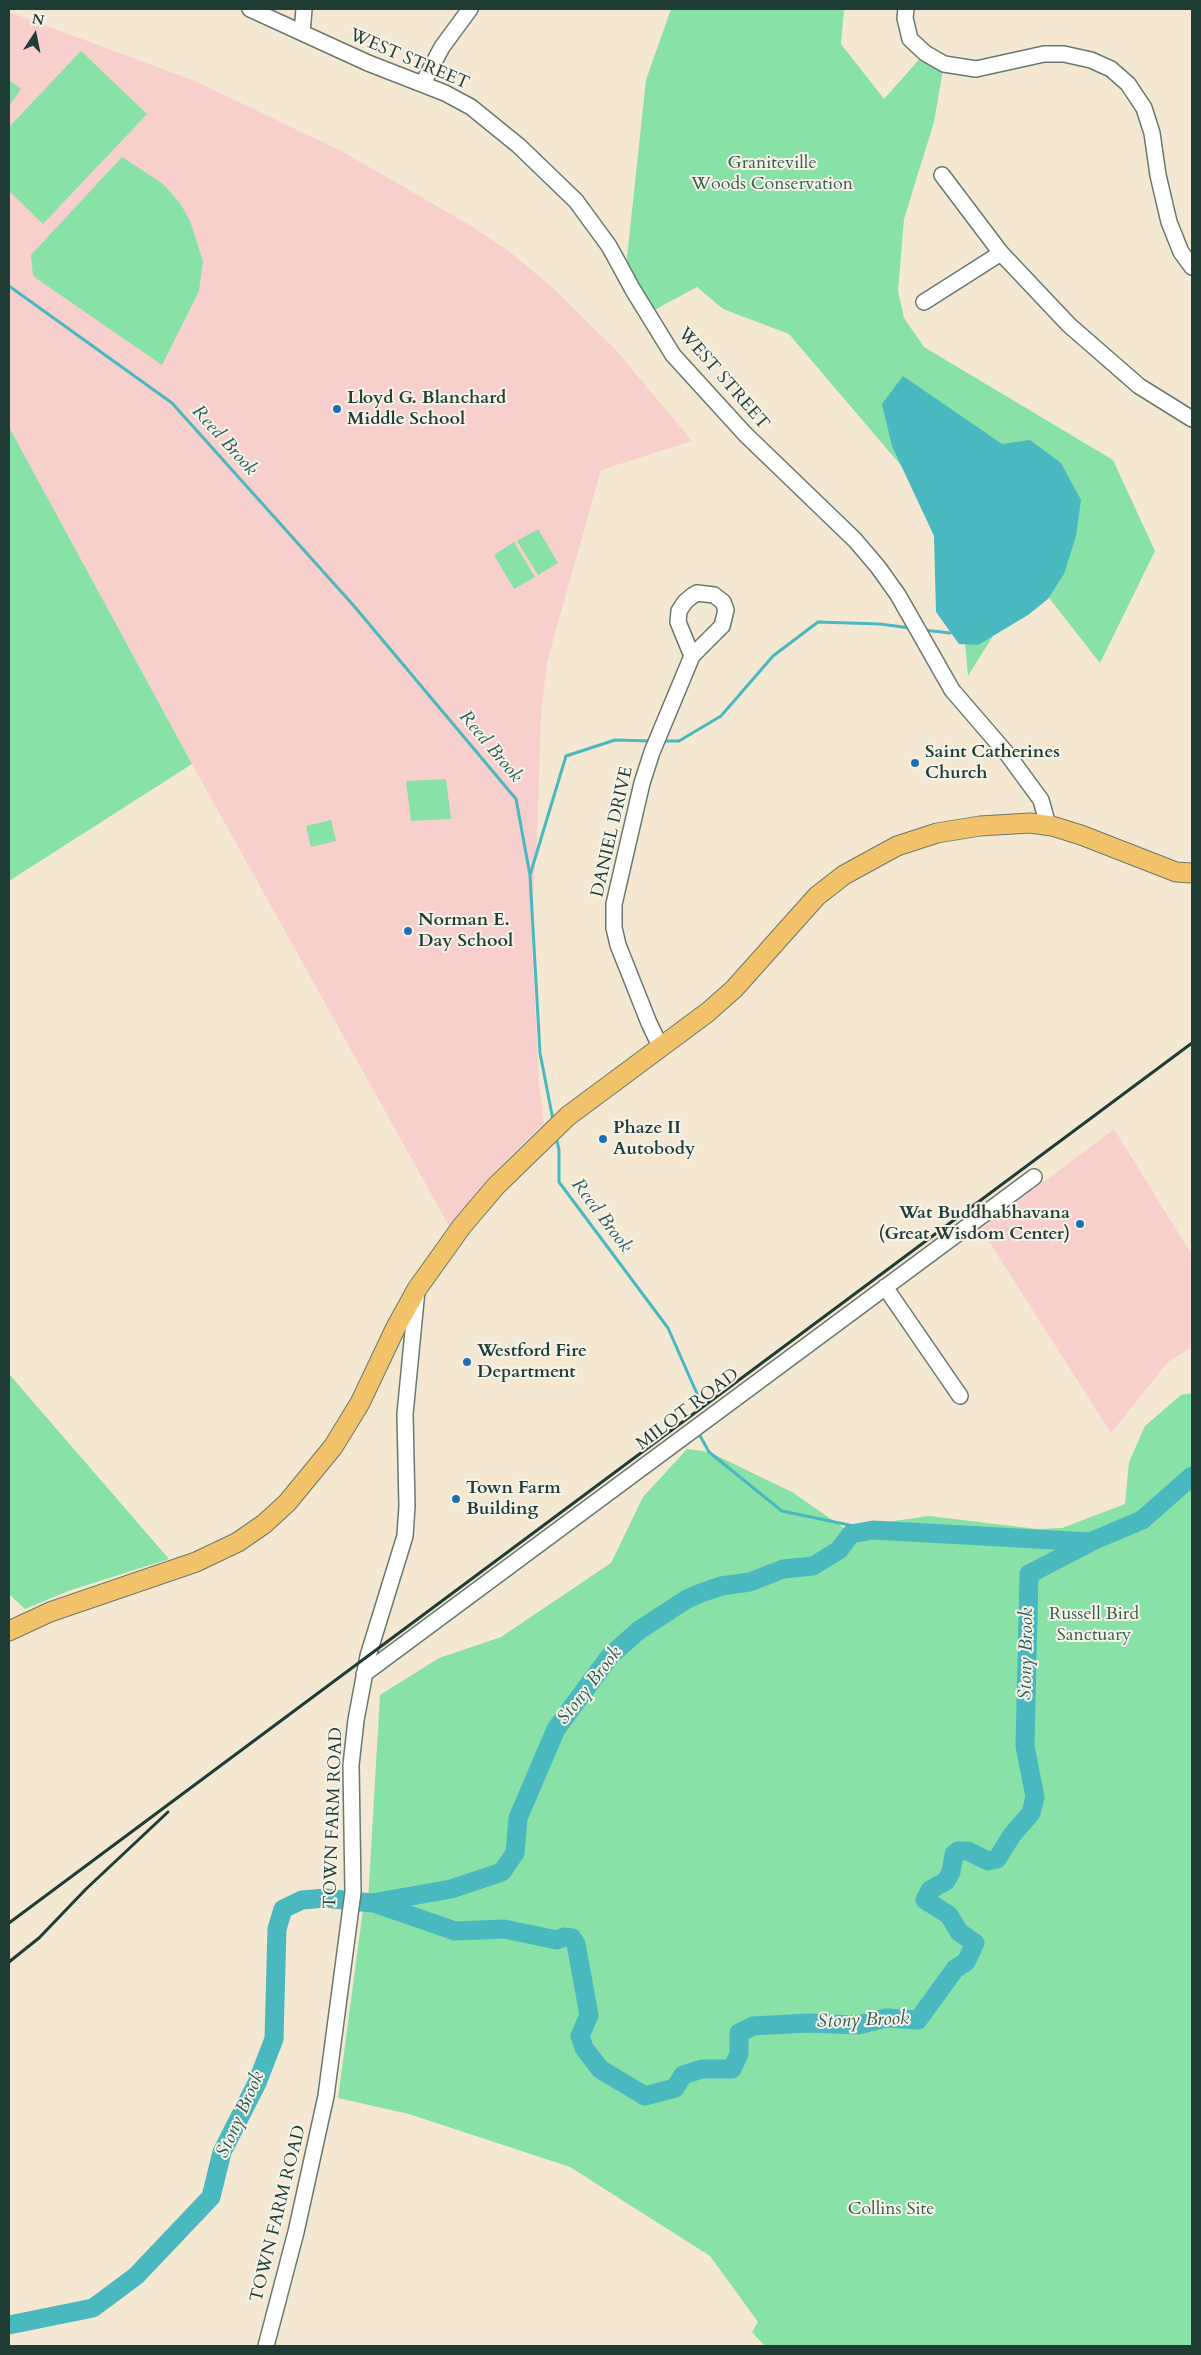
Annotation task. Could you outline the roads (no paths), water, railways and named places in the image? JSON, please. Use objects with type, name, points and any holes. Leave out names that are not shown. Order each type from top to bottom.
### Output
[{"type":"main road","points":[[9,1630],[50,1612],[196,1562],[238,1542],[264,1524],[287,1503],[333,1447],[360,1403],[396,1327],[417,1289],[462,1226],[496,1186],[555,1128],[660,1046],[708,1012],[734,989],[817,896],[858,866],[897,846],[937,833],[1004,823],[1030,823],[1048,825],[1081,835],[1141,860],[1176,872],[1192,873]]},
{"type":"street","name":"WEST STREET","points":[[250,9],[368,63],[423,83],[471,107],[491,122],[576,201],[609,246],[633,290],[674,355],[745,434],[854,540],[878,567],[898,594],[952,690],[1012,760],[1042,800],[1048,825]]},
{"type":"street","points":[[302,33],[304,9]]},
{"type":"street","points":[[423,83],[442,47],[470,9]]},
{"type":"street","points":[[906,9],[905,18],[910,39],[925,53],[944,64],[976,69],[1044,54],[1064,54],[1091,60],[1111,69],[1128,84],[1144,108],[1152,133],[1158,175],[1169,222],[1181,252],[1192,267]]},
{"type":"street","points":[[942,175],[1001,254],[1069,325],[1139,386],[1192,418]]},
{"type":"street","points":[[924,302],[1001,254]]},
{"type":"street","name":"DANIEL DRIVE","points":[[660,1046],[648,1023],[618,945],[614,928],[614,904],[650,760],[692,656]]},
{"type":"street","name":"MILOT ROAD","points":[[364,1674],[1034,1177]]},
{"type":"street","points":[[885,1287],[960,1396]]},
{"type":"street","name":"TOWN FARM ROAD","points":[[266,2346],[299,2223],[326,2096],[353,1892],[351,1765],[364,1674],[405,1536],[407,1506],[406,1414],[417,1289]]},
{"type":"water","points":[[903,376],[1002,444],[1030,440],[1061,463],[1081,500],[1076,536],[1064,574],[1048,599],[1028,615],[978,645],[959,644],[936,612],[934,536],[892,446],[882,404]]},
{"type":"waterway","name":"Reed Brook","points":[[9,286],[172,403],[354,606],[516,799],[530,875],[540,1053],[553,1120]]},
{"type":"waterway","points":[[662,741],[679,741],[721,716],[773,656],[818,622],[880,624],[910,628]]},
{"type":"waterway","points":[[924,630],[950,633]]},
{"type":"waterway","points":[[530,875],[566,756],[615,740],[651,741]]},
{"type":"waterway","name":"Reed Brook","points":[[556,1136],[559,1150],[559,1182],[668,1328],[698,1396]]},
{"type":"waterway","points":[[699,1434],[709,1452],[782,1511],[873,1530]]},
{"type":"waterway","name":"Stony Brook","points":[[9,2325],[93,2308],[136,2276],[211,2197],[222,2152],[257,2083],[274,2039],[277,1929],[283,1909],[302,1900],[325,1898],[372,1903],[451,1889],[502,1872],[515,1853],[518,1818],[556,1729],[610,1656],[638,1631],[687,1599],[701,1593],[721,1586],[750,1582],[783,1569],[813,1566],[839,1550],[851,1534],[873,1530],[1090,1542],[1142,1520],[1192,1476]]},
{"type":"waterway","name":"Stony Brook","points":[[374,1903],[455,1931],[504,1929],[557,1940],[564,1937],[572,1938],[576,1944],[589,2015],[580,2036],[584,2048],[600,2069],[645,2096],[675,2088],[683,2075],[702,2069],[732,2069],[739,2054],[739,2033],[753,2026],[808,2023],[858,2025],[886,2018],[918,2020],[955,1969],[966,1962],[975,1943],[959,1932],[949,1915],[925,1900],[930,1890],[946,1881],[951,1872],[954,1854],[958,1851],[968,1851],[988,1861],[997,1859],[1012,1835],[1031,1813],[1035,1797],[1025,1746],[1029,1574],[1089,1543]]},
{"type":"railway","points":[[9,1923],[1192,1043]]},
{"type":"railway","points":[[9,1962],[39,1938],[86,1889],[168,1812]]},
{"type":"place","name":"Lloyd G. Blanchard Middle School","points":[[337,409]]},
{"type":"place","name":"Saint Catherines Church","points":[[915,763]]},
{"type":"place","name":"Norman E. Day School","points":[[408,931]]},
{"type":"place","name":"Phaze II Autobody","points":[[603,1139]]},
{"type":"place","name":"Wat Buddhabhavana (Great Wisdom Center)","points":[[1080,1224]]},
{"type":"place","name":"Westford Fire Department","points":[[467,1362]]},
{"type":"place","name":"Town Farm Building","points":[[456,1499]]},
{"type":"park label","name":"Graniteville Woods Conservation","points":[[772,174]]},
{"type":"park label","name":"Russell Bird Sanctuary","points":[[1094,1625]]},
{"type":"park label","name":"Collins Site","points":[[891,2210]]}]
